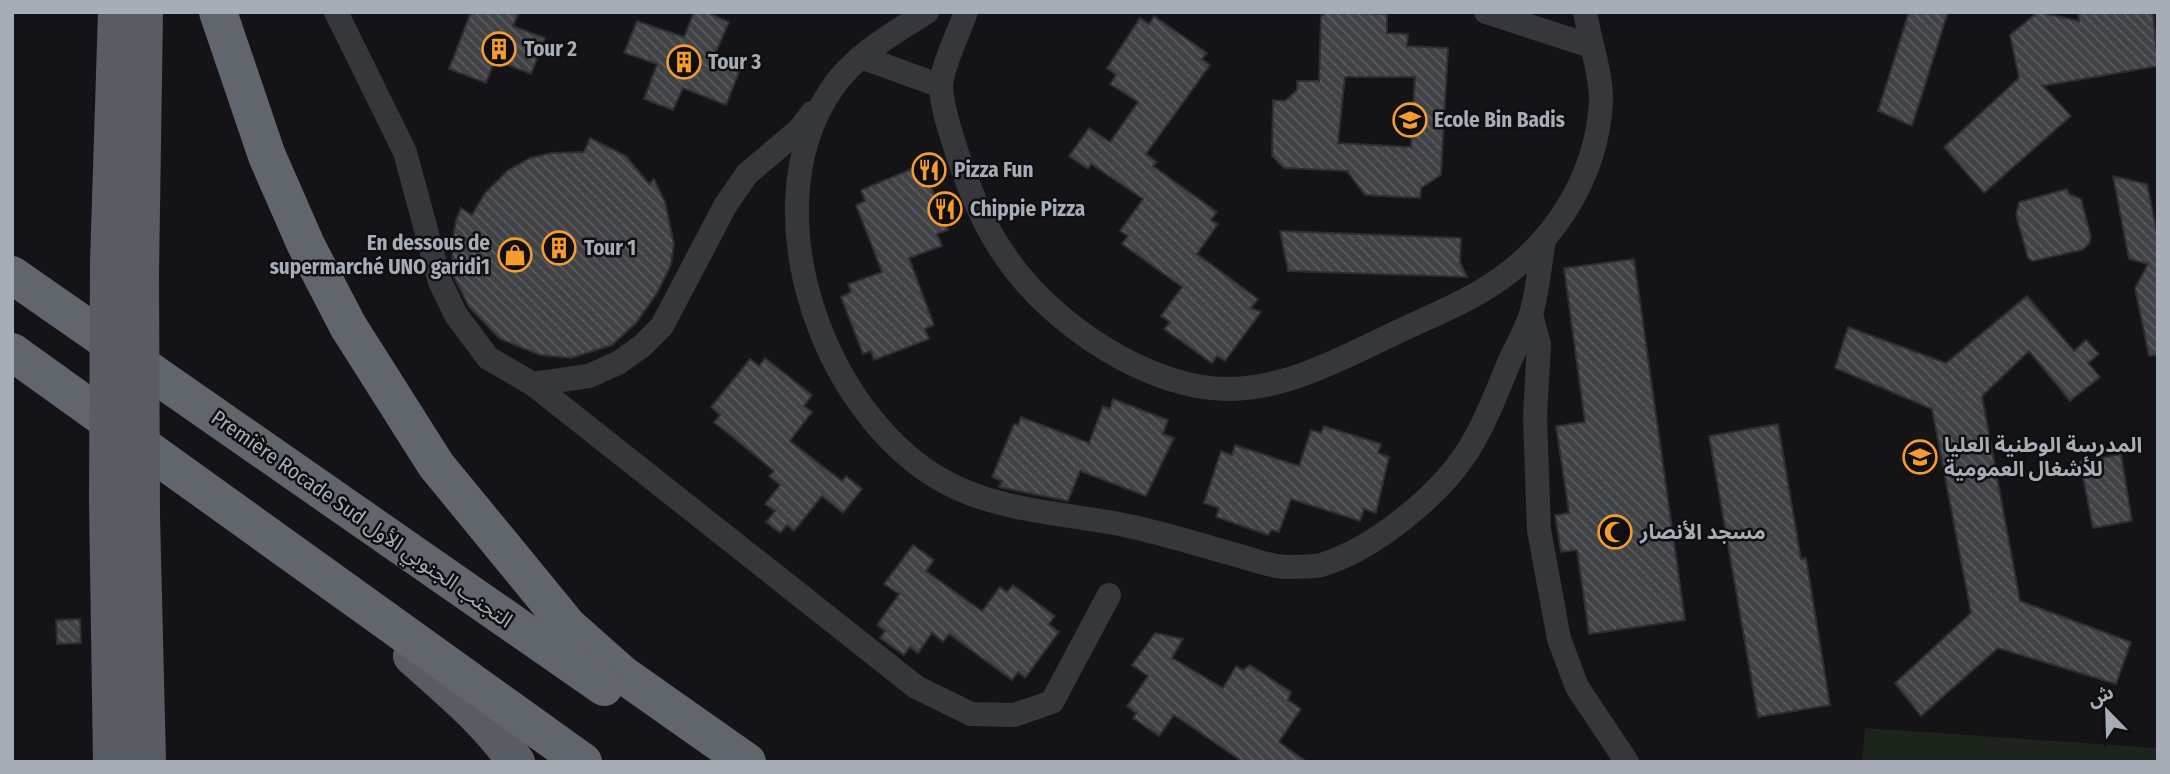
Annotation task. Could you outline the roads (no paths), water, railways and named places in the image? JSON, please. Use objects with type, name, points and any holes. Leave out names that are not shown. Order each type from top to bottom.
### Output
[{"type":"highway","points":[[117,12],[124,269],[141,516],[147,762]]},
{"type":"highway","points":[[112,762],[108,499],[144,12]]},
{"type":"highway","points":[[218,12],[267,156],[306,245],[348,326],[436,465],[568,626],[622,674],[747,762]]},
{"type":"highway","name":"Première Rocade Sud التجنب الجنوبي الأول","points":[[12,275],[712,762]]},
{"type":"highway","points":[[12,352],[583,762]]},
{"type":"highway","points":[[368,608],[390,636],[496,734],[516,762]]},
{"type":"street","points":[[336,12],[405,152],[432,258],[456,315],[488,358],[533,384],[916,687],[971,714],[1014,715],[1052,702],[1109,595]]},
{"type":"street","points":[[533,384],[589,376],[618,363],[642,346],[662,326],[724,206],[747,174],[799,130],[831,88],[861,57],[927,12]]},
{"type":"street","points":[[966,12],[941,86],[949,130],[970,196],[1008,260],[1041,299],[1077,330],[1134,365],[1187,384],[1230,389],[1269,385],[1320,369],[1482,291],[1514,268],[1544,239],[1567,210],[1584,179],[1595,142],[1601,99],[1584,12]]},
{"type":"street","points":[[1486,12],[1591,46]]},
{"type":"street","points":[[861,57],[941,86]]},
{"type":"street","points":[[831,88],[813,124],[801,162],[796,201],[797,244],[807,296],[823,341],[855,395],[889,437],[919,465],[958,489],[1012,504],[1132,527],[1282,567],[1320,565],[1375,540],[1428,496],[1467,453],[1531,314],[1544,239]]},
{"type":"street","points":[[1531,314],[1539,345],[1535,416],[1539,530],[1556,628],[1577,687],[1627,762]]},
{"type":"place","name":"Tour 2","points":[[499,49]]},
{"type":"place","name":"Tour 3","points":[[684,62]]},
{"type":"place","name":"Ecole Bin Badis","points":[[1410,120]]},
{"type":"place","name":"Pizza Fun","points":[[929,170]]},
{"type":"place","name":"Chippie Pizza","points":[[945,209]]},
{"type":"place","name":"Tour 1","points":[[559,248]]},
{"type":"place","name":"En dessous de supermarché UNO garidi1","points":[[515,255]]},
{"type":"place","name":"المدرسة الوطنية العليا للأشغال العمومية","points":[[1920,457]]},
{"type":"place","name":"مسجد الأنصار","points":[[1615,532]]}]
